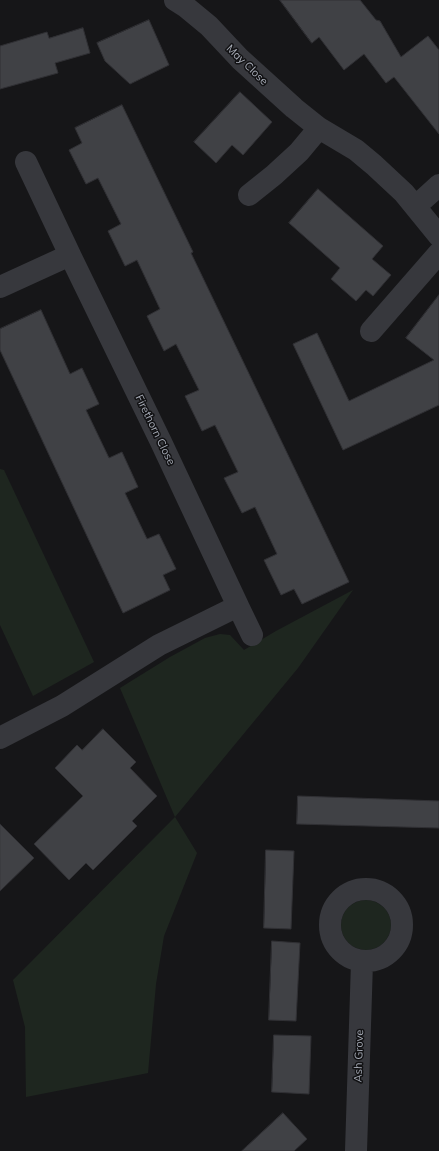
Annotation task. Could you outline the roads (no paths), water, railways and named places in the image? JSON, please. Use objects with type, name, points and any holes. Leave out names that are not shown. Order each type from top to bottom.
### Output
[{"type":"street","name":"May Close","points":[[177,0],[209,26],[257,76],[318,128],[345,142],[365,157],[404,193],[439,236]]},
{"type":"street","points":[[249,195],[299,152],[318,128]]},
{"type":"street","name":"Firethorn Close","points":[[26,162],[158,435],[252,635]]},
{"type":"street","points":[[416,206],[439,185]]},
{"type":"street","points":[[371,330],[439,253]]},
{"type":"street","points":[[0,287],[70,255]]},
{"type":"street","points":[[0,738],[62,706],[158,645],[238,606]]},
{"type":"street","name":"Ash Grove","points":[[356,1151],[362,962]]}]
